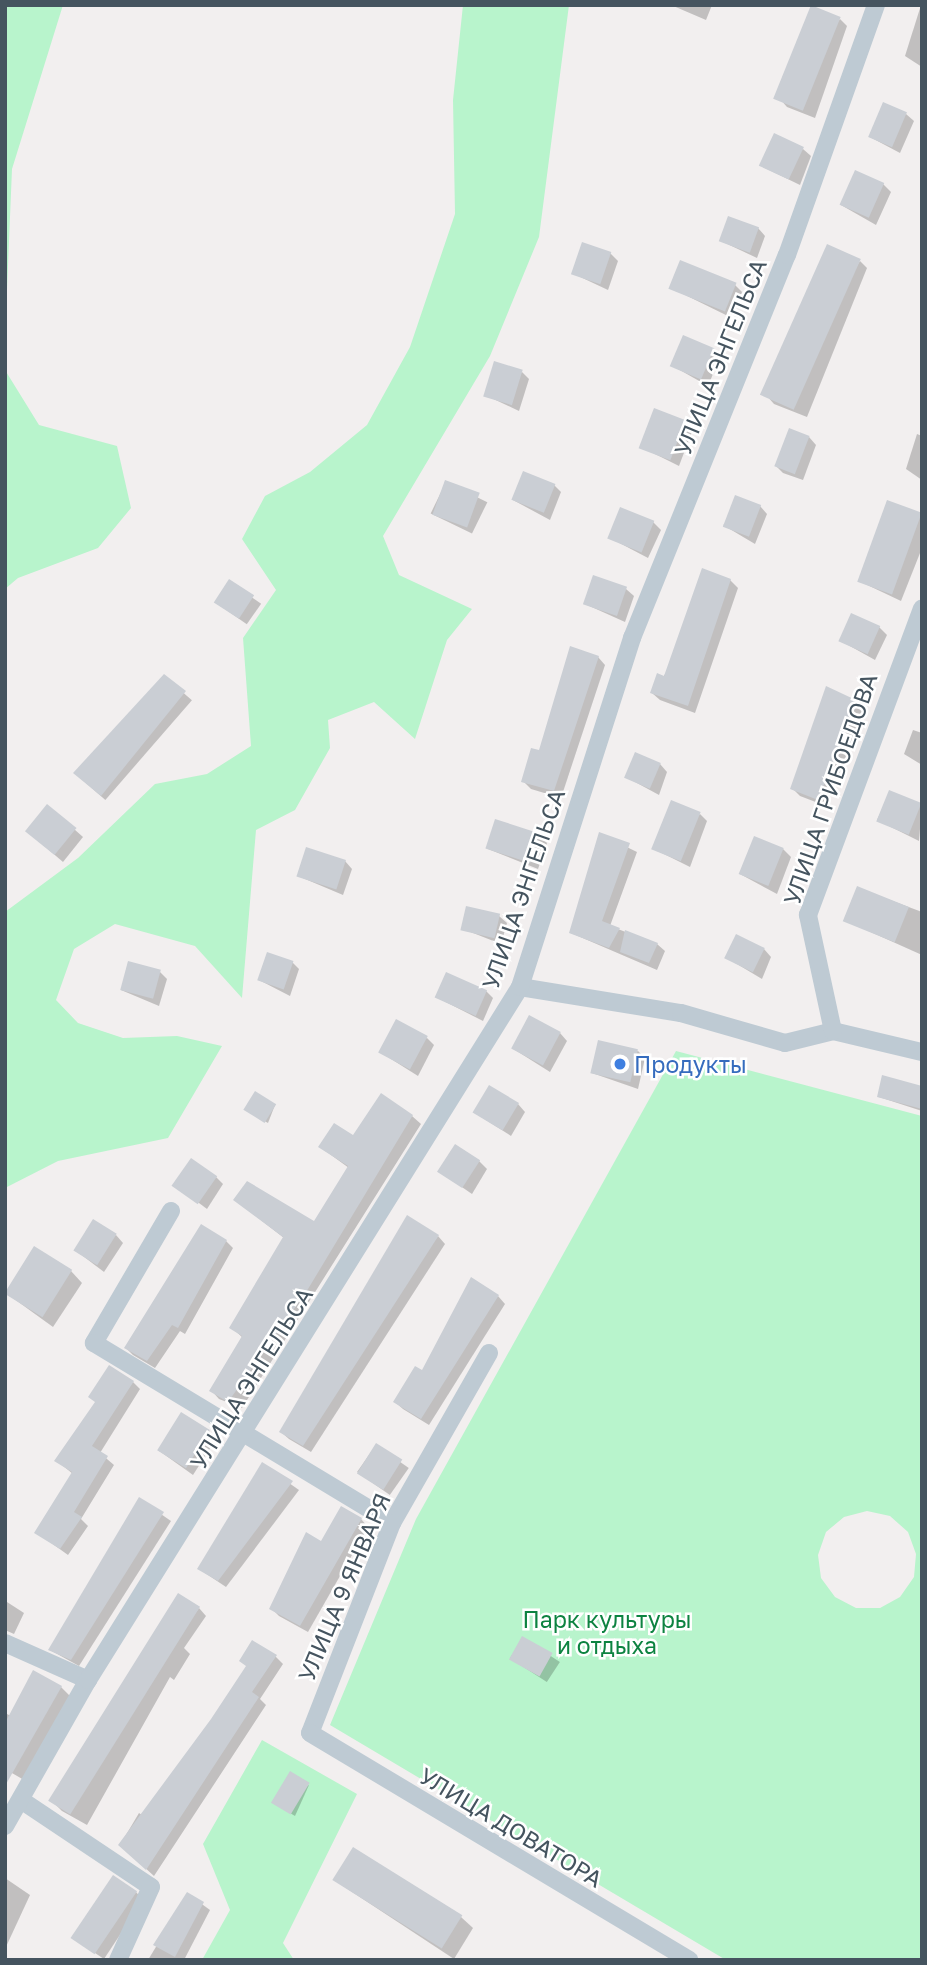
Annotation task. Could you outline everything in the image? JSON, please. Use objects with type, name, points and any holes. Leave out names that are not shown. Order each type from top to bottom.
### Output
[{"type":"street","name":"УЛИЦА ЭНГЕЛЬСА","points":[[5,1826],[88,1680],[246,1436],[520,987],[632,638],[787,255],[876,5]]},
{"type":"street","name":"УЛИЦА ГРИБОЕДОВА","points":[[833,1031],[808,915],[922,608]]},
{"type":"street","points":[[520,987],[681,1013],[785,1043],[833,1031],[922,1052]]},
{"type":"street","points":[[171,1211],[94,1343],[392,1523]]},
{"type":"street","name":"УЛИЦА 9 ЯНВАРЯ","points":[[310,1733],[392,1523],[489,1353]]},
{"type":"street","points":[[5,1643],[88,1680]]},
{"type":"street","name":"УЛИЦА ДОВАТОРА","points":[[310,1733],[689,1960]]},
{"type":"street","points":[[21,1800],[151,1887],[118,1960]]},
{"type":"green space","points":[[5,5],[63,5],[12,169],[5,338]]},
{"type":"green space","points":[[463,5],[569,5],[539,237],[490,356],[383,536],[399,575],[472,609],[447,640],[415,739],[374,702],[328,720],[330,748],[295,810],[256,830],[242,998],[195,946],[115,924],[74,949],[56,1000],[78,1023],[123,1038],[177,1036],[222,1046],[168,1138],[58,1161],[5,1188],[5,912],[78,858],[155,784],[207,774],[251,746],[243,638],[276,590],[242,539],[265,496],[310,472],[367,425],[410,347],[455,214],[453,100]]},
{"type":"green space","points":[[5,370],[39,425],[117,446],[131,508],[98,548],[18,578],[5,589]]},
{"type":"green space","name":"Парк культуры и отдыха","points":[[676,1051],[922,1116],[922,1960],[726,1960],[330,1725],[416,1519]],"holes":[[[867,1511],[890,1516],[908,1532],[916,1554],[914,1577],[900,1597],[880,1608],[856,1608],[835,1597],[821,1578],[818,1555],[826,1532],[844,1517]]]},
{"type":"green space","points":[[262,1740],[357,1794],[283,1943],[294,1960],[202,1960],[230,1910],[203,1844]]},
{"type":"building","points":[[811,5],[841,17],[803,111],[773,99]]},
{"type":"building","points":[[883,102],[907,112],[892,147],[868,137]]},
{"type":"building","points":[[774,133],[804,147],[789,180],[759,166]]},
{"type":"building","points":[[855,170],[884,183],[869,218],[840,205]]},
{"type":"building","points":[[728,216],[759,227],[750,253],[719,241]]},
{"type":"building","points":[[582,242],[611,252],[600,284],[571,274]]},
{"type":"building","points":[[827,244],[861,259],[794,410],[760,395]]},
{"type":"building","points":[[680,260],[737,283],[725,312],[668,289]]},
{"type":"building","points":[[683,335],[714,348],[701,380],[670,366]]},
{"type":"building","points":[[494,361],[523,370],[512,405],[483,396]]},
{"type":"building","points":[[654,408],[686,420],[670,460],[639,448]]},
{"type":"building","points":[[789,428],[810,436],[795,474],[774,466]]},
{"type":"building","points":[[523,471],[555,484],[544,513],[511,500]]},
{"type":"building","points":[[445,480],[480,493],[467,527],[432,515]]},
{"type":"building","points":[[735,495],[761,505],[749,537],[723,527]]},
{"type":"building","points":[[887,500],[922,513],[892,594],[857,582]]},
{"type":"building","points":[[620,507],[654,521],[642,552],[607,539]]},
{"type":"building","points":[[702,568],[731,579],[688,706],[650,693],[657,673],[664,676]]},
{"type":"building","points":[[593,575],[627,587],[617,616],[583,604]]},
{"type":"building","points":[[229,579],[254,595],[239,619],[214,602]]},
{"type":"building","points":[[851,613],[880,626],[868,654],[838,641]]},
{"type":"building","points":[[570,646],[599,656],[554,791],[521,782],[531,748],[539,750]]},
{"type":"building","points":[[164,674],[186,691],[101,796],[73,773]]},
{"type":"building","points":[[826,686],[858,701],[818,800],[790,789]]},
{"type":"building","points":[[635,752],[661,763],[650,789],[624,778]]},
{"type":"building","points":[[889,790],[921,803],[909,835],[876,822]]},
{"type":"building","points":[[671,800],[701,812],[681,861],[651,849]]},
{"type":"building","points":[[47,804],[77,828],[55,855],[25,831]]},
{"type":"building","points":[[495,819],[540,834],[530,863],[485,848]]},
{"type":"building","points":[[599,832],[630,843],[602,921],[620,928],[609,948],[569,933]]},
{"type":"building","points":[[754,836],[784,848],[768,886],[739,874]]},
{"type":"building","points":[[306,847],[346,860],[336,889],[296,876]]},
{"type":"building","points":[[857,886],[909,907],[895,942],[843,921]]},
{"type":"building","points":[[466,906],[500,914],[494,938],[460,930]]},
{"type":"building","points":[[625,930],[658,943],[649,963],[620,952]]},
{"type":"building","points":[[736,934],[765,948],[753,972],[724,958]]},
{"type":"building","points":[[267,952],[293,961],[284,989],[257,980]]},
{"type":"building","points":[[128,961],[161,970],[153,999],[120,990]]},
{"type":"building","points":[[446,972],[487,990],[476,1016],[435,998]]},
{"type":"building","points":[[529,1015],[561,1032],[543,1065],[511,1049]]},
{"type":"building","points":[[396,1019],[428,1036],[410,1069],[378,1053]]},
{"type":"building","points":[[598,1040],[638,1049],[630,1082],[590,1073]]},
{"type":"building","points":[[882,1075],[922,1086],[922,1109],[877,1097]]},
{"type":"building","points":[[489,1085],[519,1103],[503,1130],[473,1112]]},
{"type":"building","points":[[255,1091],[276,1104],[265,1123],[243,1110]]},
{"type":"building","points":[[381,1093],[413,1115],[308,1289],[228,1402],[209,1391],[242,1336],[229,1328],[283,1237],[233,1200],[247,1181],[314,1221],[348,1166],[318,1147],[334,1123],[353,1135]]},
{"type":"building","points":[[455,1144],[480,1160],[462,1188],[437,1172]]},
{"type":"building","points":[[191,1158],[217,1176],[198,1204],[171,1186]]},
{"type":"building","points":[[407,1215],[439,1235],[303,1446],[279,1432]]},
{"type":"building","points":[[93,1219],[117,1234],[97,1265],[73,1250]]},
{"type":"building","points":[[201,1224],[227,1240],[178,1328],[172,1325],[147,1361],[124,1348]]},
{"type":"building","points":[[34,1246],[72,1270],[42,1317],[5,1294]]},
{"type":"building","points":[[471,1277],[499,1295],[421,1419],[393,1402],[415,1366],[422,1370]]},
{"type":"building","points":[[109,1365],[134,1381],[92,1446],[108,1456],[74,1512],[82,1517],[60,1549],[34,1533],[72,1472],[54,1461],[95,1402],[88,1397]]},
{"type":"building","points":[[181,1412],[210,1430],[186,1468],[157,1450]]},
{"type":"building","points":[[376,1443],[402,1459],[383,1490],[357,1474]]},
{"type":"building","points":[[262,1462],[293,1481],[218,1581],[197,1569]]},
{"type":"building","points":[[139,1497],[164,1512],[71,1660],[48,1650]]},
{"type":"building","points":[[341,1506],[362,1518],[300,1626],[269,1609],[306,1532],[321,1541]]},
{"type":"building","points":[[178,1593],[200,1607],[70,1815],[48,1801]]},
{"type":"building","points":[[522,1636],[553,1653],[540,1677],[509,1660]]},
{"type":"building","points":[[252,1640],[277,1655],[252,1692],[259,1697],[146,1870],[118,1845],[211,1719],[246,1666],[239,1661]]},
{"type":"building","points":[[33,1670],[62,1686],[5,1786],[5,1723]]},
{"type":"building","points":[[290,1771],[310,1783],[291,1815],[271,1803]]},
{"type":"building","points":[[353,1847],[462,1915],[442,1948],[332,1880]]},
{"type":"building","points":[[113,1875],[137,1891],[95,1954],[71,1938]]},
{"type":"building","points":[[187,1892],[204,1902],[175,1957],[153,1945]]},
{"type":"place","name":"Продукты","points":[[620,1064]]}]
